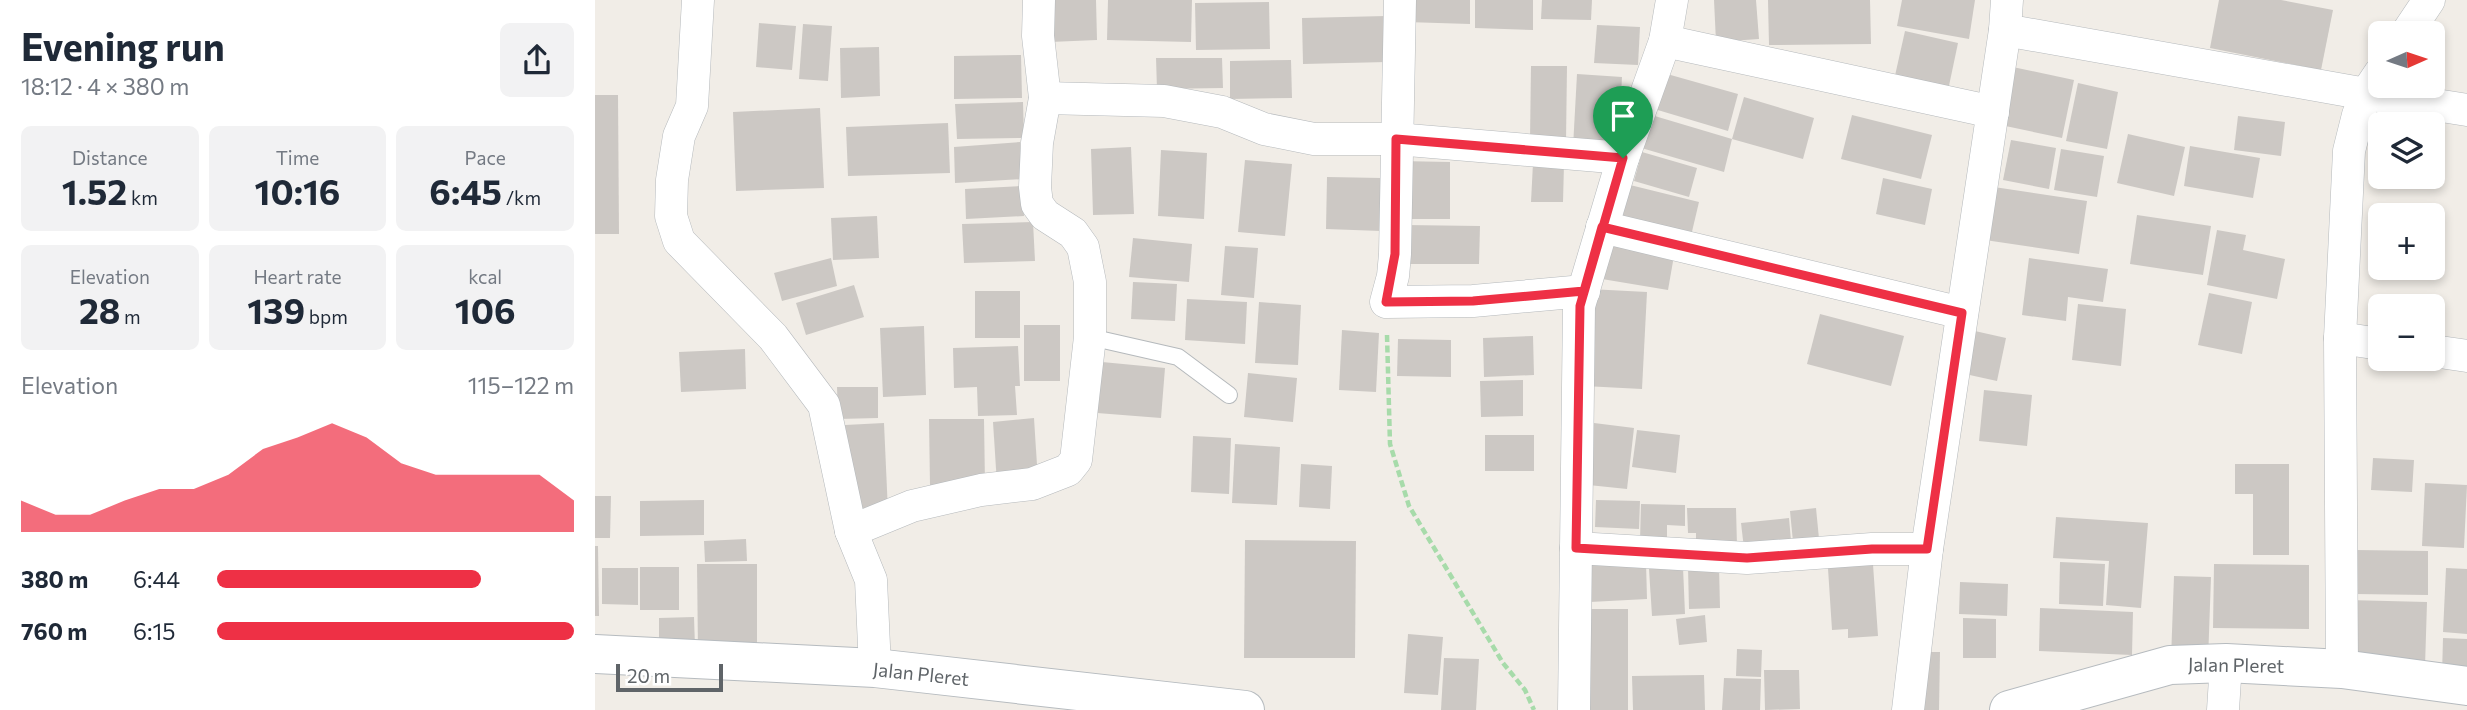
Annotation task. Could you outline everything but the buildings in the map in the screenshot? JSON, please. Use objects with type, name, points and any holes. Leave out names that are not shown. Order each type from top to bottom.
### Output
[{"type":"main road","name":"Jalan Pleret","points":[[595,654],[875,668],[1245,710]]},
{"type":"main road","name":"Jalan Pleret","points":[[2009,710],[2170,665],[2226,663],[2342,669],[2467,686]]},
{"type":"street","points":[[698,0],[692,106],[679,136],[671,216],[679,241],[773,337],[824,405],[851,531],[871,580],[875,668]]},
{"type":"street","points":[[851,531],[912,506],[981,490],[1032,484],[1069,470],[1076,460],[1090,337],[1090,282],[1083,247],[1073,233],[1045,215],[1037,204],[1037,143],[1045,98],[1038,36],[1038,0]]},
{"type":"street","points":[[1400,0],[1395,254],[1386,302],[1473,301],[1584,291]]},
{"type":"street","points":[[1574,710],[1580,306],[1623,158],[1665,41],[1672,0]]},
{"type":"street","points":[[2415,21],[2429,0]]},
{"type":"street","points":[[1908,710],[1927,549],[2006,15],[2368,83]]},
{"type":"street","points":[[1665,41],[1993,112]]},
{"type":"street","points":[[2342,669],[2340,338],[2350,151],[2353,131],[2368,96]]},
{"type":"street","points":[[1045,98],[1164,101],[1222,112],[1264,129],[1314,139],[1396,139],[1623,158]]},
{"type":"street","points":[[2424,98],[2467,110]]},
{"type":"street","points":[[1602,227],[1962,313]]},
{"type":"street","points":[[2340,338],[2368,342]]},
{"type":"street","points":[[2445,353],[2467,356]]},
{"type":"street","points":[[1576,548],[1747,558],[1872,549],[1927,549]]},
{"type":"street","points":[[2223,710],[2226,663]]},
{"type":"lane","points":[[1090,337],[1178,357],[1229,395]]},
{"type":"path","points":[[1386,302],[1390,444],[1409,506],[1503,663],[1525,690],[1534,710]]},
{"type":"route","points":[[1623,158],[1396,139],[1395,254],[1386,302],[1473,301],[1584,291],[1602,227],[1962,313],[1927,549],[1872,549],[1747,558],[1576,548],[1580,306],[1602,227],[1623,158]]}]
